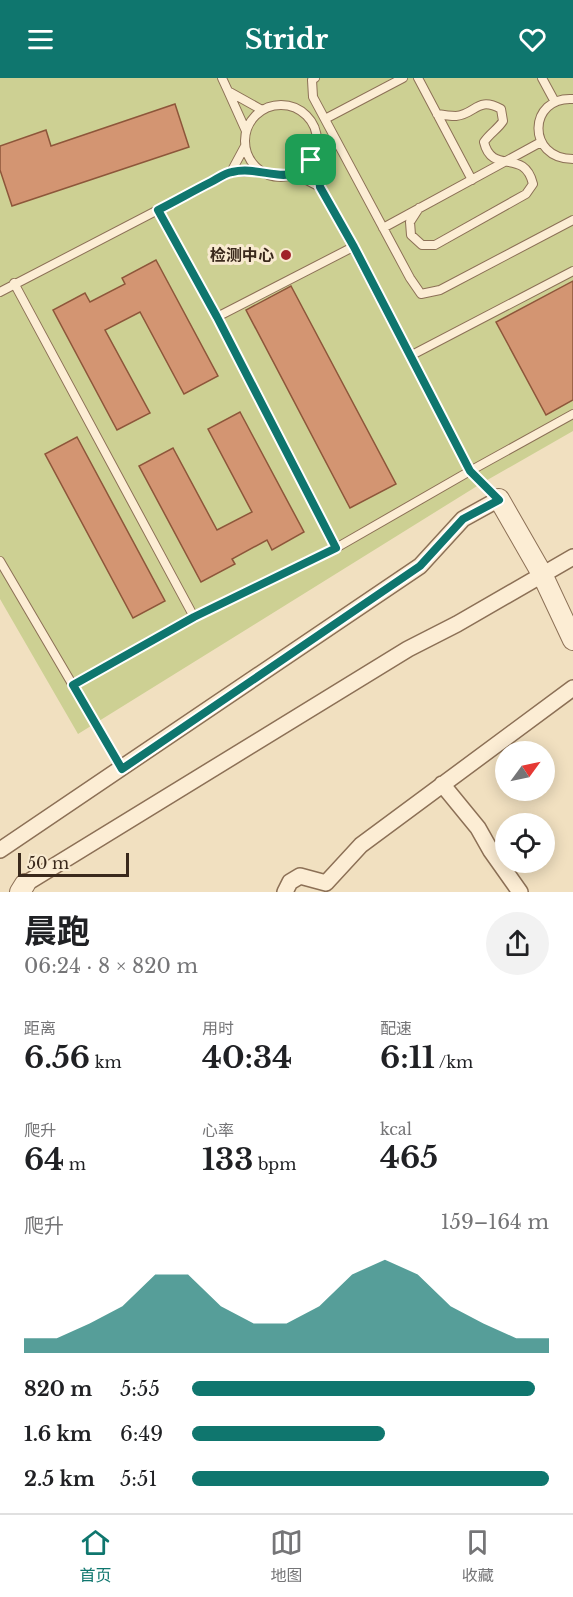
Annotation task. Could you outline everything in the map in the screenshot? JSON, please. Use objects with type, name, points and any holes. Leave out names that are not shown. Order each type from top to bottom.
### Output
[{"type":"street","points":[[0,850],[420,566],[463,519],[499,500],[542,574],[573,640]]},
{"type":"street","points":[[22,888],[408,649],[457,624],[573,557]]},
{"type":"street","points":[[285,892],[290,882],[300,876],[326,883],[361,845],[573,688]]},
{"type":"street","points":[[442,784],[478,828],[520,892]]},
{"type":"lane","points":[[222,78],[246,131]]},
{"type":"lane","points":[[315,78],[312,80],[313,97],[410,278],[421,294],[440,290],[573,220]]},
{"type":"lane","points":[[325,119],[403,78]]},
{"type":"lane","points":[[418,78],[472,180]]},
{"type":"lane","points":[[542,78],[555,102]]},
{"type":"lane","points":[[228,91],[262,110]]},
{"type":"lane","points":[[573,99],[555,102],[547,107],[542,115],[538,134],[541,142],[555,156],[573,159]]},
{"type":"lane","points":[[419,208],[410,222],[411,235],[422,245],[435,245],[526,194],[533,184],[530,172],[520,164],[495,160],[487,152],[484,142],[503,121],[501,109],[491,103],[480,104],[459,116],[437,114]]},
{"type":"lane","points":[[231,172],[245,146],[249,123],[262,110],[282,105],[293,107],[310,119],[317,139],[320,187],[354,247],[470,471],[499,500]]},
{"type":"lane","points":[[383,228],[541,142]]},
{"type":"lane","points":[[245,146],[255,166],[274,176],[295,174],[311,160],[316,149]]},
{"type":"lane","points":[[0,292],[231,172],[264,172]]},
{"type":"lane","points":[[295,174],[320,187]]},
{"type":"lane","points":[[158,210],[217,317],[336,548]]},
{"type":"lane","points":[[217,317],[354,247]]},
{"type":"lane","points":[[410,356],[573,271]]},
{"type":"lane","points":[[14,283],[194,617]]},
{"type":"lane","points":[[73,685],[194,617],[336,548],[573,414]]},
{"type":"lane","points":[[0,561],[122,769]]},
{"type":"green space","name":"检测中心","points":[[0,78],[573,78],[573,431],[482,483],[78,734],[0,599]]},
{"type":"building","points":[[175,104],[189,147],[12,206],[0,170],[0,146],[46,130],[51,146]]},
{"type":"building","points":[[156,260],[218,376],[184,394],[140,312],[105,330],[150,413],[117,430],[53,310],[85,293],[90,302],[125,284],[122,278]]},
{"type":"building","points":[[573,281],[573,400],[546,415],[496,322]]},
{"type":"building","points":[[291,286],[396,484],[350,508],[246,310]]},
{"type":"building","points":[[240,412],[304,532],[272,550],[267,540],[232,559],[235,564],[201,582],[139,466],[173,448],[217,530],[252,512],[208,429]]},
{"type":"building","points":[[77,437],[165,601],[133,618],[45,454]]},
{"type":"place","name":"检测中心","points":[[286,255]]},
{"type":"route","points":[[316,149],[320,187],[354,247],[470,471],[499,500],[463,519],[420,566],[122,769],[73,685],[194,617],[336,548],[217,317],[158,210],[231,172],[264,172],[274,176],[284,176],[295,174],[311,160],[316,149]]}]
